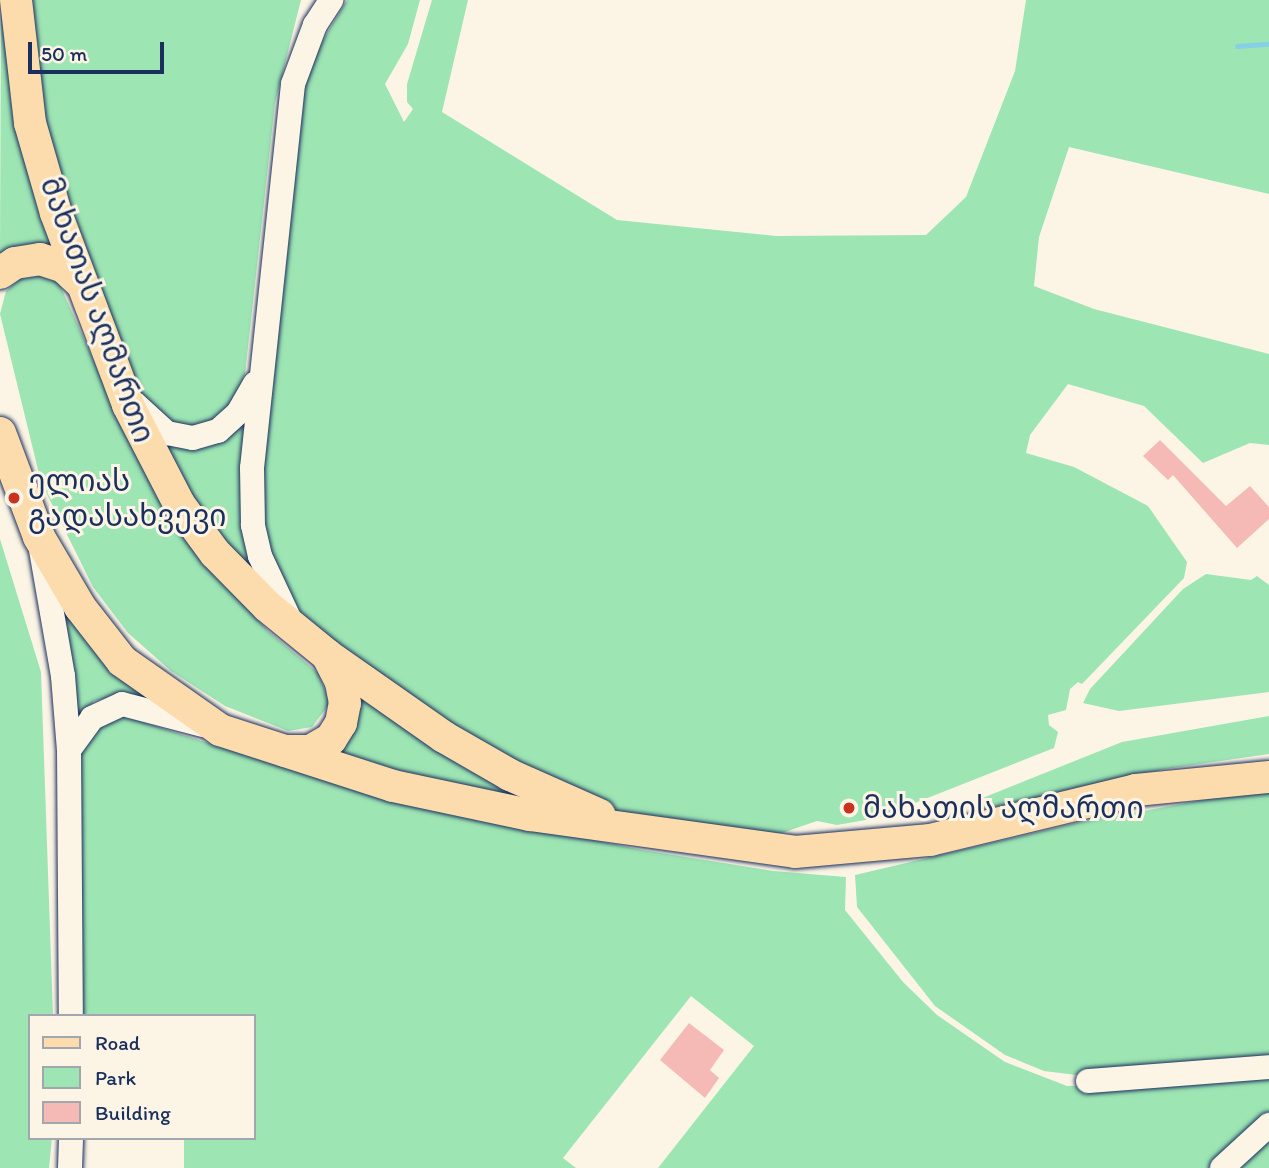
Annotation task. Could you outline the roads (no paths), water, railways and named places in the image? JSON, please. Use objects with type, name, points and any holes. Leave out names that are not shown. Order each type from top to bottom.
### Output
[{"type":"main road","name":"მახათას აღმართი","points":[[16,0],[30,123],[81,283],[148,450],[179,504],[215,553],[327,655],[425,724],[510,775],[639,833]]},
{"type":"main road","points":[[0,273],[15,263],[40,259],[64,267],[81,283]]},
{"type":"main road","name":"მახათას აღმართი","points":[[0,433],[39,537],[80,607],[122,661],[220,730],[273,750],[467,804],[639,833],[795,852],[849,850],[930,840],[1136,790],[1269,776]]},
{"type":"main road","points":[[273,750],[310,751],[331,739],[341,723],[345,703],[341,682],[327,655]]},
{"type":"street","points":[[295,628],[269,578],[253,525],[252,468],[259,376],[293,84],[315,25],[331,0]]},
{"type":"street","points":[[122,389],[167,433],[192,438],[218,431],[238,413],[259,376]]},
{"type":"street","points":[[39,537],[63,676],[69,750],[71,1014]]},
{"type":"street","points":[[69,750],[92,718],[122,704],[141,705],[220,730]]},
{"type":"street","points":[[1088,1081],[1269,1068]]},
{"type":"street","points":[[1222,1168],[1269,1125]]},
{"type":"street","points":[[70,1168],[71,1140]]},
{"type":"waterway","points":[[1237,46],[1269,44]]},
{"type":"place","name":"ელიას გადასახვევი","points":[[14,498]]},
{"type":"place","name":"მახათის აღმართი","points":[[849,808]]}]
